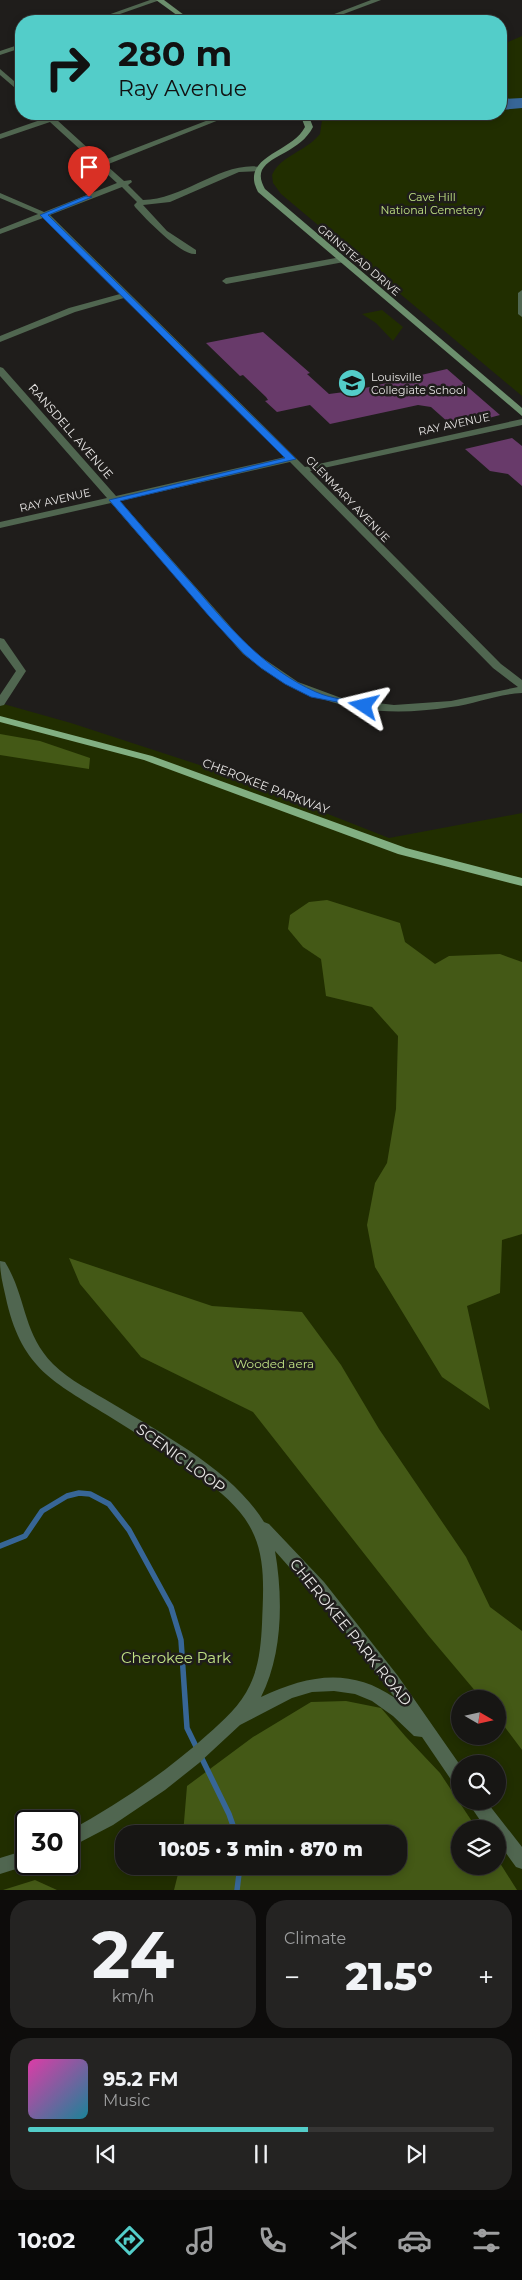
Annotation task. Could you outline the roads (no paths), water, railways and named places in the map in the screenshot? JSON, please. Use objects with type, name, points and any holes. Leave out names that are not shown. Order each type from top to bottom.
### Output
[{"type":"main road","points":[[158,0],[179,15]]},
{"type":"main road","points":[[258,169],[306,136],[309,127],[306,120]]},
{"type":"main road","name":"GRINSTEAD DRIVE","points":[[258,169],[256,179],[261,190],[522,413]]},
{"type":"main road","name":"CHEROKEE PARKWAY","points":[[0,719],[180,768],[402,852],[522,882]]},
{"type":"street","points":[[112,15],[158,0]]},
{"type":"street","points":[[336,15],[378,0]]},
{"type":"street","points":[[0,53],[15,48]]},
{"type":"street","points":[[0,71],[15,85]]},
{"type":"street","points":[[0,137],[40,120]]},
{"type":"street","points":[[53,120],[101,164],[126,183],[141,202]]},
{"type":"street","points":[[101,164],[215,120]]},
{"type":"street","points":[[141,202],[166,200],[238,170],[258,169]]},
{"type":"street","points":[[0,232],[126,183]]},
{"type":"street","name":"GLENMARY AVENUE","points":[[0,195],[43,215],[127,295],[497,666],[522,685]]},
{"type":"street","points":[[141,202],[138,205],[164,233],[193,252]]},
{"type":"street","points":[[226,281],[341,260]]},
{"type":"street","points":[[522,293],[522,314]]},
{"type":"street","points":[[0,339],[72,310],[127,295]]},
{"type":"street","name":"RANSDELL AVENUE","points":[[0,370],[247,652],[279,676],[315,695],[347,703],[397,708],[426,707],[505,691],[522,690]]},
{"type":"street","name":"RAY AVENUE","points":[[303,470],[522,422]]},
{"type":"street","name":"RAY AVENUE","points":[[0,525],[291,459]]},
{"type":"street","points":[[0,641],[21,671],[0,703]]},
{"type":"street","name":"SCENIC LOOP","points":[[0,1266],[6,1275],[25,1337],[49,1369],[64,1381],[186,1459],[228,1491],[251,1516],[265,1539],[270,1560],[269,1634],[266,1659],[259,1684],[252,1698],[226,1729],[188,1763],[156,1788],[114,1816],[80,1834]]},
{"type":"street","name":"CHEROKEE PARK ROAD","points":[[251,1516],[295,1562],[364,1643],[395,1683],[451,1766]]},
{"type":"street","name":"CHEROKEE PARK ROAD","points":[[226,1729],[263,1704],[293,1691],[330,1684],[351,1685],[373,1693],[398,1708],[451,1769]]},
{"type":"street","points":[[506,1841],[522,1861]]},
{"type":"street","points":[[0,1866],[15,1861]]},
{"type":"water","points":[[522,98],[522,108],[507,109],[507,99]]},
{"type":"waterway","points":[[0,1546],[25,1536],[42,1511],[67,1496],[79,1493],[90,1494],[109,1504],[129,1530],[171,1607],[181,1640],[187,1728],[233,1825]]},
{"type":"waterway","points":[[237,1890],[239,1875]]},
{"type":"place","name":"Louisville Collegiate School","points":[[352,383]]},
{"type":"park label","name":"Cave Hill National Cemetery","points":[[432,203]]},
{"type":"park label","name":"Wooded aera","points":[[274,1363]]},
{"type":"park label","name":"Cherokee Park","points":[[176,1657]]}]
